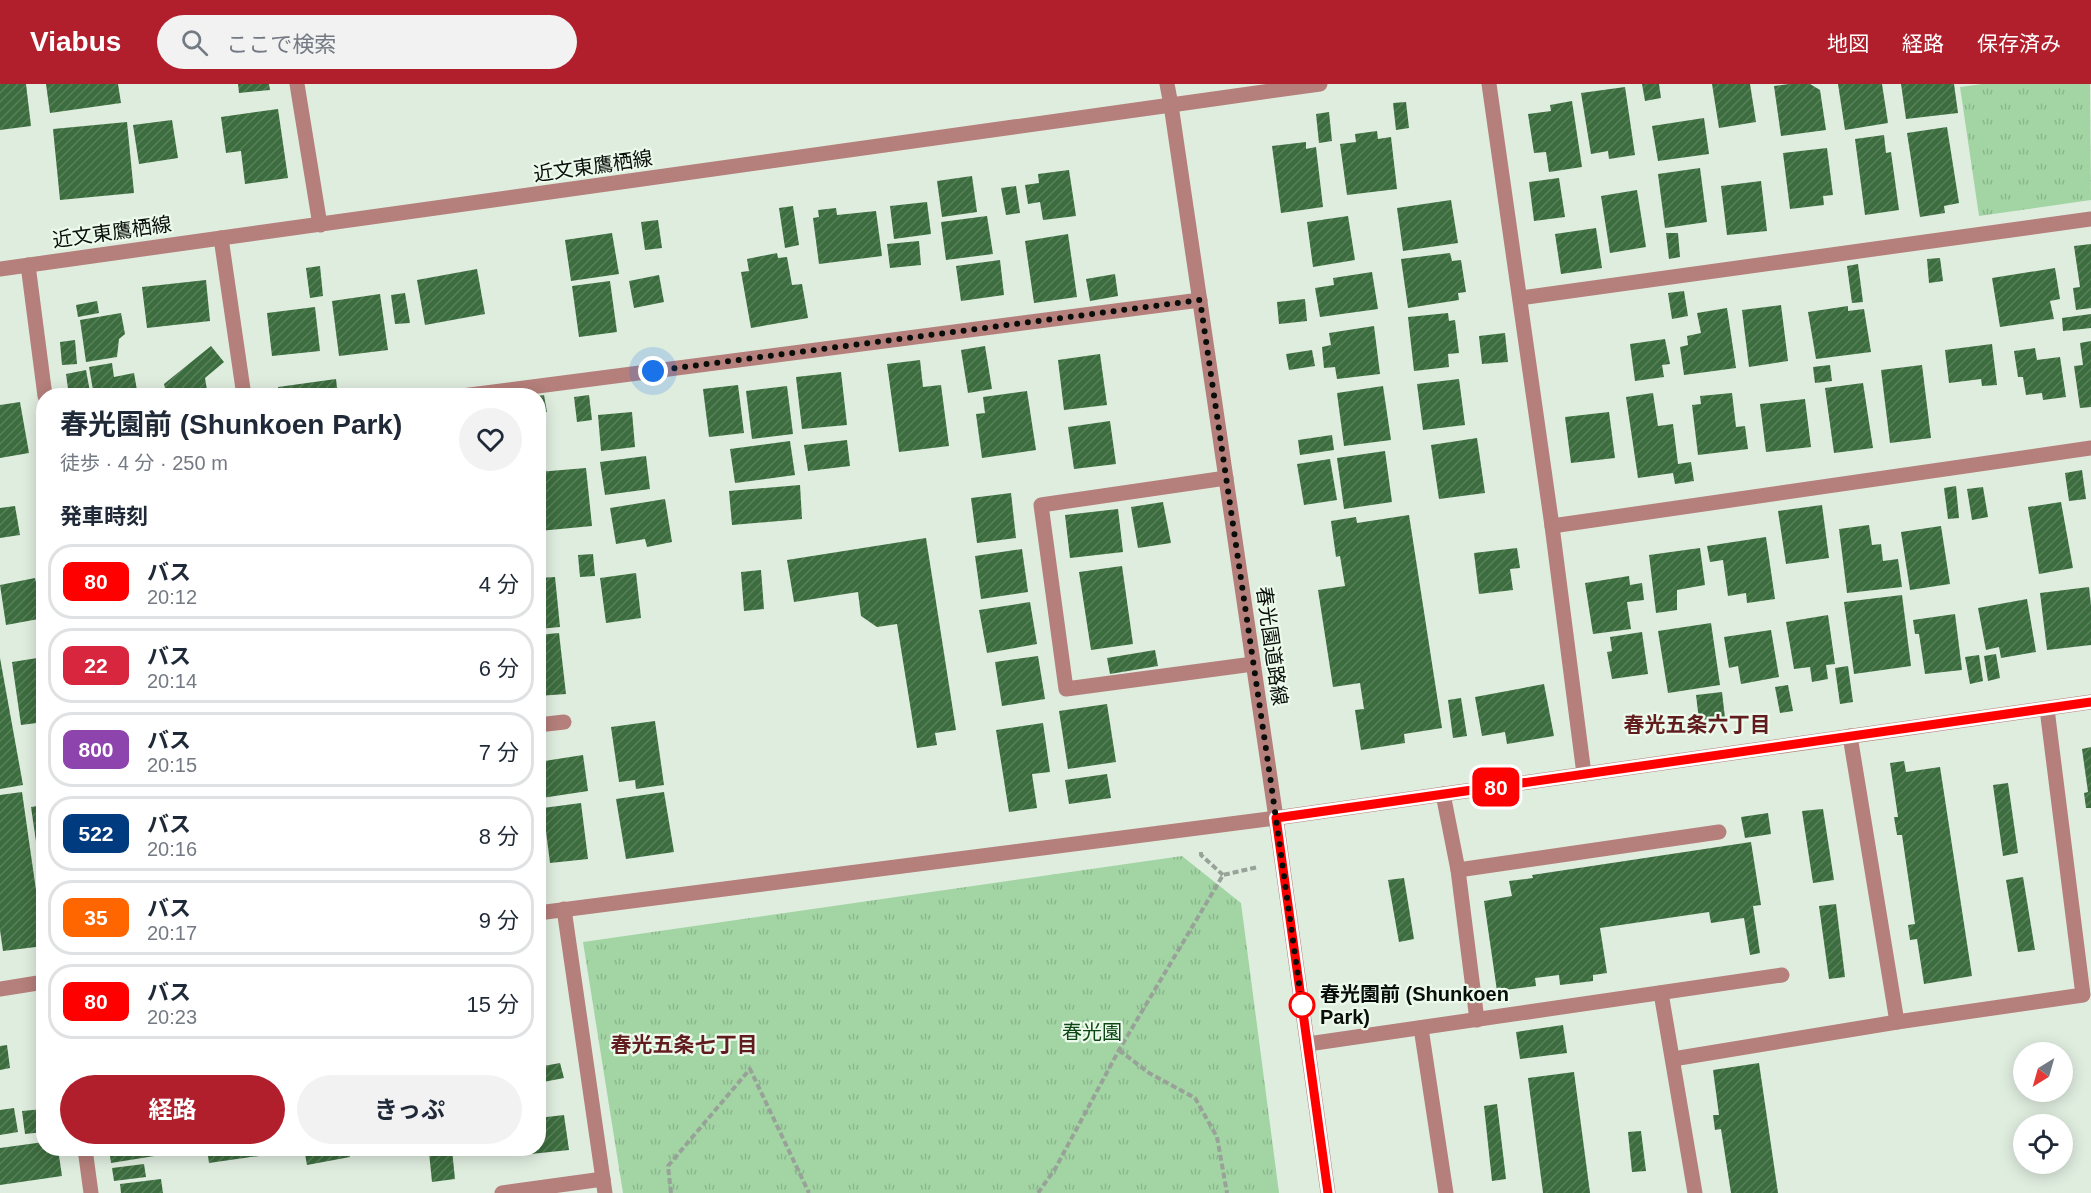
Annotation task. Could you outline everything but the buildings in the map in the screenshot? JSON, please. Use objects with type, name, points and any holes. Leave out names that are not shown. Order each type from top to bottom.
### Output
[{"type":"street","points":[[297,84],[320,225]]},
{"type":"street","points":[[1167,84],[1171,105]]},
{"type":"street","name":"近文東鷹栖線","points":[[0,269],[1320,84]]},
{"type":"street","points":[[1489,84],[1552,526],[1584,774]]},
{"type":"street","name":"春光園道路線","points":[[1171,105],[1276,818],[1328,1193]]},
{"type":"street","points":[[1520,298],[2091,219]]},
{"type":"street","points":[[221,238],[243,388]]},
{"type":"street","points":[[28,265],[44,388]]},
{"type":"street","points":[[524,388],[1200,300]]},
{"type":"street","points":[[1552,526],[2091,448]]},
{"type":"street","points":[[1226,478],[1041,505],[1066,689],[1253,664]]},
{"type":"street","points":[[546,911],[1276,818],[2091,702]]},
{"type":"street","points":[[1673,1059],[1897,1023],[2087,997],[2047,708]]},
{"type":"street","points":[[546,724],[564,722]]},
{"type":"street","points":[[1850,736],[1897,1023]]},
{"type":"street","points":[[1443,794],[1458,870],[1477,1020]]},
{"type":"street","points":[[1458,870],[1719,832]]},
{"type":"street","points":[[502,1193],[604,1186],[564,909]]},
{"type":"street","points":[[1308,1044],[1782,975]]},
{"type":"street","points":[[0,989],[36,983]]},
{"type":"street","points":[[1661,993],[1695,1193]]},
{"type":"street","points":[[1421,1028],[1446,1193]]},
{"type":"street","points":[[86,1156],[91,1193]]},
{"type":"path","points":[[1038,1193],[1055,1169],[1119,1050],[1223,875],[1282,862]]},
{"type":"path","points":[[1119,1050],[1149,1072],[1194,1098],[1217,1137],[1227,1193]]},
{"type":"path","points":[[671,1193],[668,1166],[750,1069],[809,1193]]},
{"type":"green space","points":[[1982,84],[2090,84],[2091,200],[1979,216],[1960,87]]},
{"type":"green space","name":"春光園","points":[[1182,856],[1241,903],[1279,1193],[623,1193],[583,942]]},
{"type":"bus line","name":"80","points":[[1328,1193],[1276,818],[2091,702]]},
{"type":"place","name":"春光園前 (Shunkoen Park)","points":[[1302,1005]]},
{"type":"district","name":"春光五条六丁目","points":[[1697,725]]},
{"type":"district","name":"春光五条七丁目","points":[[684,1045]]},
{"type":"route","points":[[653,371],[1200,300],[1302,1005]]}]
